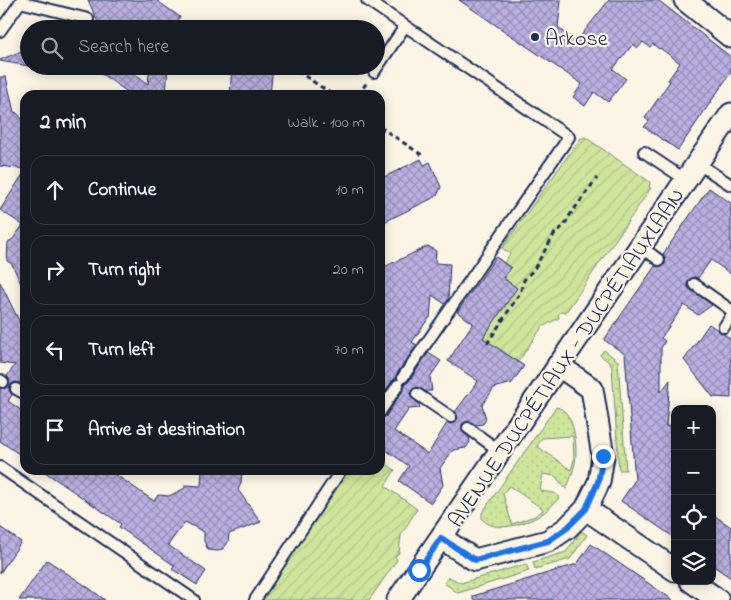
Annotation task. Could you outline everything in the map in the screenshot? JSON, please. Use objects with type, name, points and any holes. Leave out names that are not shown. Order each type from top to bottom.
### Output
[{"type":"street","points":[[685,0],[731,37]]},
{"type":"street","name":"AVENUE DUCPÉTIAUX - DUCPÉTIAUXLAAN","points":[[398,600],[731,114]]},
{"type":"street","points":[[441,538],[475,560],[548,541],[567,528],[586,509],[598,482],[603,456],[592,389],[558,365]]},
{"type":"street","points":[[586,509],[671,567]]},
{"type":"street","points":[[697,585],[718,600]]},
{"type":"lane","points":[[367,0],[568,137],[385,404]]},
{"type":"lane","points":[[0,31],[21,1],[88,18]]},
{"type":"lane","points":[[385,56],[405,26]]},
{"type":"lane","points":[[644,152],[731,185]]},
{"type":"lane","points":[[640,246],[660,260]]},
{"type":"lane","points":[[694,284],[731,310]]},
{"type":"lane","points":[[724,327],[731,316]]},
{"type":"lane","points":[[417,394],[451,417]]},
{"type":"lane","points":[[468,428],[501,452]]},
{"type":"lane","points":[[0,467],[194,600]]},
{"type":"lane","points":[[255,600],[339,475]]},
{"type":"path","points":[[303,75],[326,90]]},
{"type":"path","points":[[385,130],[422,155]]},
{"type":"path","points":[[487,344],[520,293],[524,280],[534,269],[555,233],[564,226],[597,178]]},
{"type":"green space","points":[[585,137],[650,182],[649,187],[651,188],[566,312],[561,312],[558,315],[559,318],[542,327],[518,362],[500,350],[496,355],[482,338],[506,280],[505,276],[511,268],[504,263],[510,254],[502,248],[580,139]]},
{"type":"green space","points":[[604,350],[618,361],[626,470],[619,470],[612,367],[600,355]]},
{"type":"green space","points":[[556,407],[562,410],[567,415],[574,430],[575,463],[566,489],[555,476],[543,474],[540,491],[554,493],[560,497],[539,516],[510,526],[502,527],[488,524],[482,519],[482,513]],"holes":[[[573,436],[574,460],[571,470],[537,446],[542,438]],[[509,486],[543,509],[543,510],[535,516],[512,524],[503,494]]]},
{"type":"green space","points":[[385,463],[395,470],[385,486],[417,509],[401,535],[399,553],[395,556],[397,560],[369,600],[261,600],[346,475],[385,475]]},
{"type":"green space","points":[[581,531],[587,535],[570,559],[535,569],[533,562],[566,552]]},
{"type":"green space","points":[[526,564],[529,571],[458,593],[444,583],[449,577],[461,583]]},
{"type":"building","points":[[88,0],[156,0],[180,17],[178,20],[97,20]]},
{"type":"building","points":[[459,0],[561,0],[558,27],[576,42],[609,0],[658,0],[731,57],[731,72],[678,150],[644,127],[649,121],[645,118],[680,63],[660,48],[653,44],[650,47],[643,42],[638,48],[633,44],[613,69],[626,79],[608,102],[594,92],[585,106],[573,97],[582,84]]},
{"type":"building","points":[[20,52],[20,64],[0,60]]},
{"type":"building","points":[[103,75],[135,75],[148,84],[149,75],[167,75],[166,90],[125,90]]},
{"type":"building","points":[[231,75],[272,75],[271,90],[230,90]]},
{"type":"building","points":[[0,77],[6,77],[14,112],[20,116],[20,168],[0,166]]},
{"type":"building","points":[[421,159],[424,165],[430,162],[441,187],[437,196],[385,222],[385,177]]},
{"type":"building","points":[[20,179],[20,223],[0,210]]},
{"type":"building","points":[[709,188],[731,203],[731,274],[711,260],[698,278],[694,277],[689,280],[687,284],[690,289],[712,305],[698,315],[684,305],[661,338],[665,341],[661,348],[661,392],[670,380],[666,426],[670,426],[671,440],[671,535],[621,501],[635,480],[625,354],[604,340],[655,266],[665,264],[663,254]]},
{"type":"building","points":[[20,229],[20,282],[12,264],[7,261],[8,242],[13,239]]},
{"type":"building","points":[[428,246],[436,251],[435,263],[450,264],[448,300],[445,304],[432,295],[430,318],[412,342],[417,345],[385,392],[385,267]]},
{"type":"building","points":[[496,257],[511,268],[503,278],[517,288],[483,338],[524,366],[512,383],[494,388],[482,405],[486,419],[483,424],[476,425],[468,421],[462,424],[462,430],[469,437],[470,442],[466,448],[453,450],[440,468],[443,485],[431,503],[399,481],[409,466],[385,449],[385,416],[404,389],[405,384],[428,353],[441,361],[430,377],[432,391],[425,391],[417,387],[412,390],[411,397],[419,404],[420,408],[409,409],[394,431],[428,454],[447,423],[451,424],[456,421],[458,417],[455,412],[478,381],[448,361],[473,323],[457,312]]},
{"type":"building","points":[[0,282],[20,323],[20,383],[15,382],[10,385],[9,390],[12,395],[8,401],[20,409],[20,455],[0,441],[0,388],[6,388],[9,385],[7,376],[15,365],[0,363]]},
{"type":"building","points":[[709,324],[731,339],[731,398],[713,397],[684,360]]},
{"type":"building","points":[[49,475],[116,475],[154,501],[158,495],[169,496],[185,488],[185,485],[201,486],[202,475],[242,475],[238,490],[261,522],[229,534],[228,542],[224,548],[218,551],[208,550],[204,541],[204,532],[185,522],[168,545],[206,571],[197,585],[172,569],[175,566],[119,527],[121,524]]},
{"type":"building","points":[[716,517],[731,527],[731,578],[716,568]]},
{"type":"building","points":[[0,527],[21,542],[0,573]]},
{"type":"building","points":[[591,544],[673,600],[473,600],[473,596],[577,564]]},
{"type":"building","points":[[47,560],[89,588],[105,600],[19,600]]},
{"type":"place","name":"Arkose","points":[[535,37]]},
{"type":"route","points":[[419,570],[441,538],[475,560],[548,541],[567,528],[586,509],[598,482],[603,456]]}]
